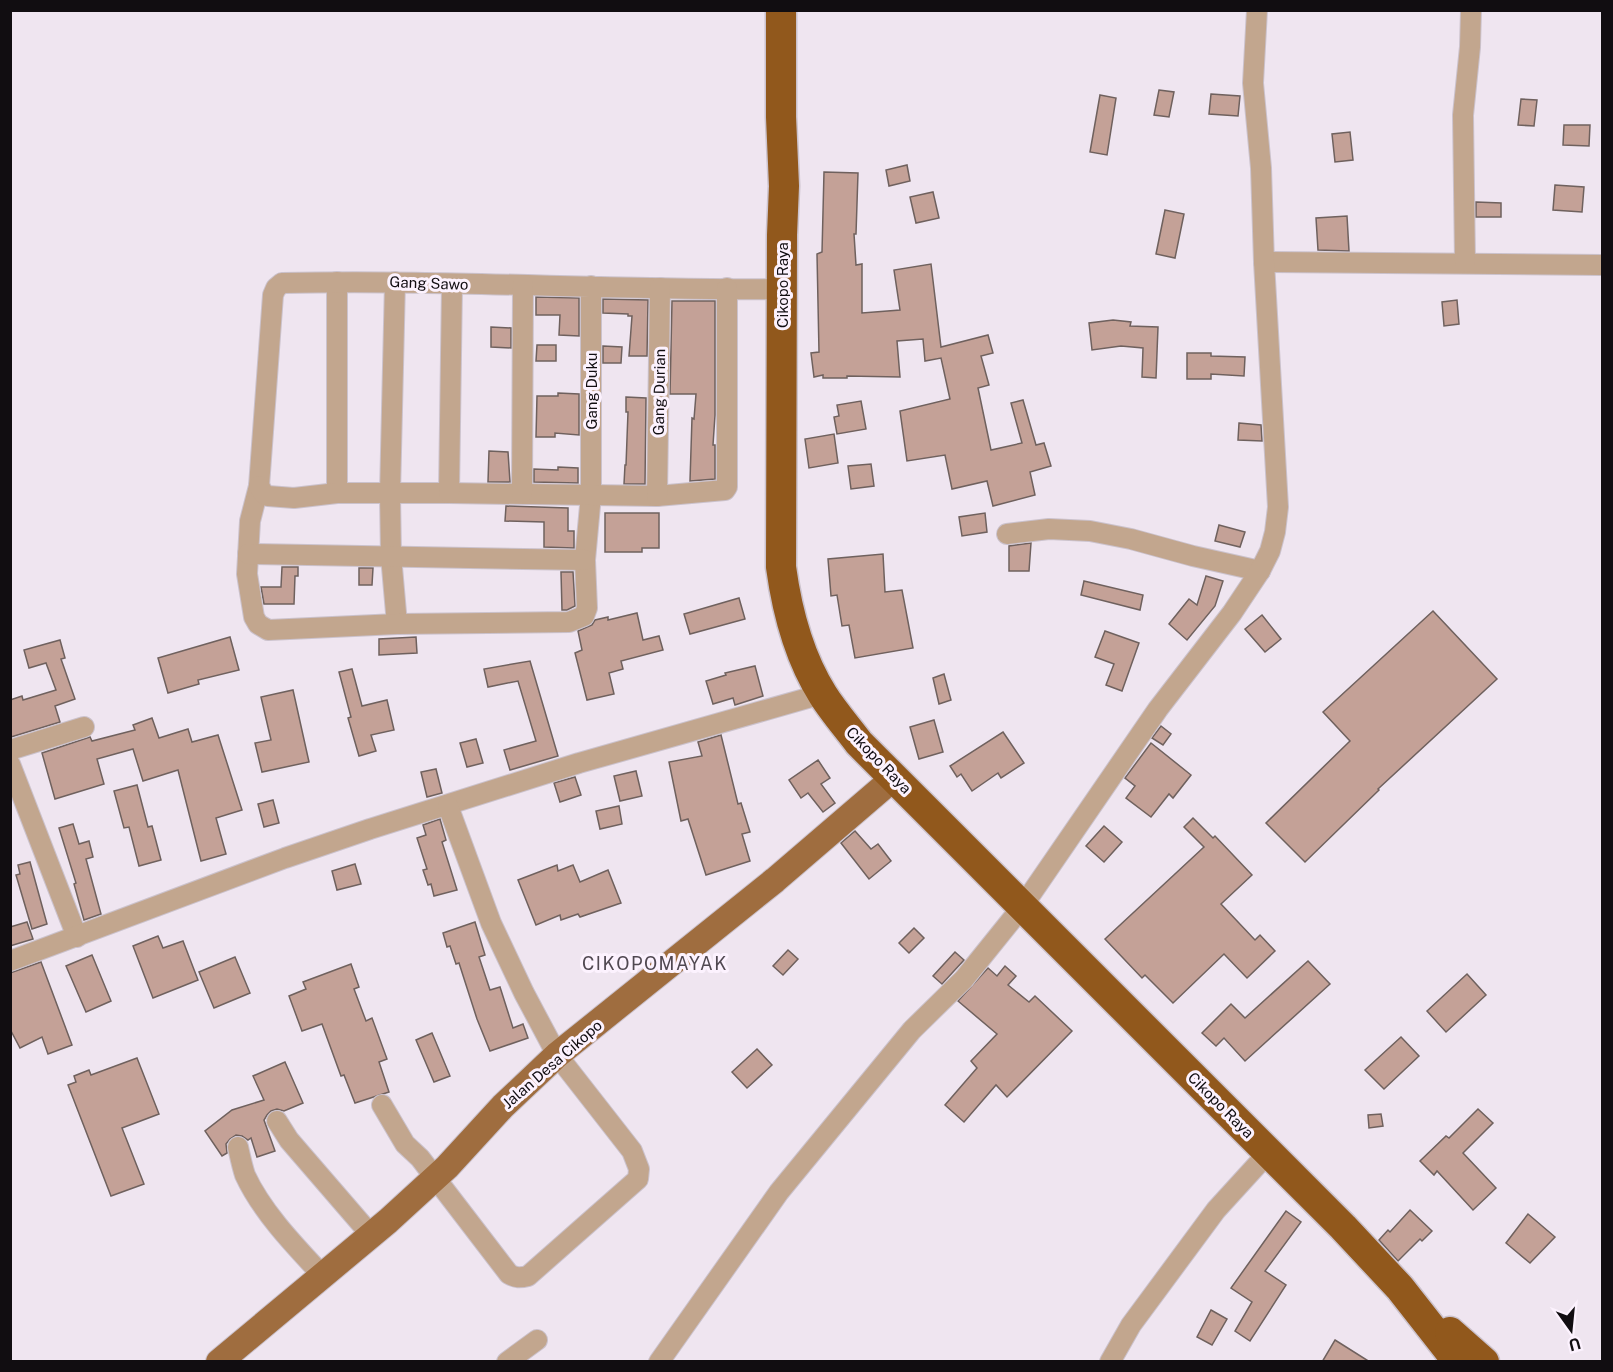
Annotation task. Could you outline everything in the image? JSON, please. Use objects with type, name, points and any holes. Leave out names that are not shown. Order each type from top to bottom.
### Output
[{"type":"highway","name":"Cikopo Raya","points":[[781,10],[781,117],[784,186],[782,567],[784,591],[797,638],[809,669],[822,694],[859,743],[1343,1227],[1400,1288],[1458,1362]]},
{"type":"highway","name":"Cikopo Raya","points":[[1400,1288],[1484,1362]]},
{"type":"main road","name":"Jalan Desa Cikopo","points":[[219,1362],[371,1235],[436,1177],[502,1106],[557,1054],[776,880],[895,777]]},
{"type":"street","points":[[658,1362],[786,1183],[912,1030],[964,979],[1022,907],[1158,709],[1232,613],[1260,571],[1273,542],[1278,507],[1261,168],[1253,83],[1257,10]]},
{"type":"street","points":[[1465,262],[1464,115],[1471,10]]},
{"type":"street","points":[[1264,262],[1465,262],[1602,266]]},
{"type":"street","points":[[337,282],[337,493]]},
{"type":"street","name":"Gang Sawo","points":[[397,624],[268,630],[258,624],[254,617],[247,574],[250,521],[259,486],[274,292],[282,283],[395,282],[452,285],[783,290]]},
{"type":"street","points":[[395,282],[390,494],[391,556],[397,624]]},
{"type":"street","points":[[449,493],[452,285]]},
{"type":"street","points":[[522,493],[523,285]]},
{"type":"street","name":"Gang Duku","points":[[397,624],[569,622],[579,620],[584,616],[587,608],[585,560],[591,495],[591,286]]},
{"type":"street","name":"Gang Durian","points":[[657,496],[660,288]]},
{"type":"street","points":[[259,486],[264,494],[294,498],[337,493],[657,496],[720,492],[727,487],[727,288]]},
{"type":"street","points":[[1007,534],[1049,529],[1090,531],[1260,571]]},
{"type":"street","points":[[248,554],[585,560]]},
{"type":"street","points":[[10,961],[285,858],[370,829],[579,764],[822,694]]},
{"type":"street","points":[[10,750],[84,727]]},
{"type":"street","points":[[10,764],[77,937]]},
{"type":"street","points":[[382,1105],[405,1144],[436,1177],[509,1274],[520,1278],[528,1276],[638,1179],[639,1169],[632,1151],[557,1054],[524,993],[499,942],[448,806]]},
{"type":"street","points":[[277,1120],[301,1155],[371,1235]]},
{"type":"street","points":[[238,1148],[245,1174],[259,1197],[287,1238],[322,1276]]},
{"type":"street","points":[[1110,1362],[1131,1325],[1216,1210],[1268,1153]]},
{"type":"street","points":[[507,1362],[537,1340]]},
{"type":"building","points":[[1159,90],[1174,92],[1169,117],[1154,115]]},
{"type":"building","points":[[1211,94],[1240,96],[1238,116],[1209,114]]},
{"type":"building","points":[[1100,95],[1116,98],[1107,155],[1090,152]]},
{"type":"building","points":[[1521,99],[1537,100],[1534,126],[1518,125]]},
{"type":"building","points":[[1564,125],[1590,125],[1589,146],[1563,145]]},
{"type":"building","points":[[1350,132],[1353,160],[1335,162],[1332,134]]},
{"type":"building","points":[[907,165],[910,181],[889,186],[886,170]]},
{"type":"building","points":[[824,172],[858,173],[856,234],[854,234],[856,265],[862,264],[862,313],[900,310],[894,270],[931,264],[941,347],[988,335],[993,353],[981,356],[989,385],[978,388],[991,450],[1022,443],[1011,403],[1023,400],[1036,445],[1044,443],[1051,466],[1030,472],[1035,495],[993,506],[987,481],[952,489],[945,455],[907,461],[900,411],[950,399],[941,358],[925,361],[923,339],[897,341],[900,377],[823,378],[823,375],[814,377],[811,353],[819,352],[817,254],[822,252]]},
{"type":"building","points":[[1555,185],[1584,187],[1582,212],[1553,210]]},
{"type":"building","points":[[933,192],[939,218],[916,223],[910,197]]},
{"type":"building","points":[[1476,202],[1501,203],[1501,217],[1476,217]]},
{"type":"building","points":[[1165,210],[1184,214],[1175,258],[1156,254]]},
{"type":"building","points":[[1347,216],[1349,251],[1318,250],[1316,218]]},
{"type":"building","points":[[536,297],[579,298],[579,336],[559,335],[560,315],[536,315]]},
{"type":"building","points":[[603,299],[648,300],[647,356],[629,356],[632,316],[603,313]]},
{"type":"building","points":[[1457,300],[1459,324],[1444,326],[1442,302]]},
{"type":"building","points":[[672,301],[715,301],[713,445],[715,445],[715,479],[690,481],[692,418],[694,419],[696,394],[670,394]]},
{"type":"building","points":[[1113,320],[1131,322],[1130,326],[1158,327],[1156,378],[1142,377],[1143,348],[1121,346],[1092,350],[1089,323]]},
{"type":"building","points":[[491,327],[511,328],[511,348],[491,347]]},
{"type":"building","points":[[537,345],[556,345],[556,361],[536,361]]},
{"type":"building","points":[[603,346],[622,347],[621,363],[603,363]]},
{"type":"building","points":[[1187,353],[1245,357],[1244,376],[1211,374],[1211,379],[1187,379]]},
{"type":"building","points":[[558,393],[579,394],[579,435],[555,433],[555,437],[536,437],[537,396],[558,396]]},
{"type":"building","points":[[626,397],[646,398],[645,484],[624,484],[628,412],[626,412]]},
{"type":"building","points":[[861,401],[866,429],[837,434],[834,417],[839,416],[837,405]]},
{"type":"building","points":[[1239,423],[1261,425],[1262,441],[1238,440]]},
{"type":"building","points":[[834,434],[838,463],[809,468],[805,439]]},
{"type":"building","points":[[489,451],[508,452],[510,482],[488,482]]},
{"type":"building","points":[[871,464],[874,486],[851,489],[848,466]]},
{"type":"building","points":[[558,467],[578,468],[578,483],[534,482],[534,469],[558,470]]},
{"type":"building","points":[[506,506],[568,508],[568,531],[574,531],[574,548],[544,547],[544,522],[505,521]]},
{"type":"building","points":[[605,513],[659,513],[659,548],[642,548],[642,552],[605,552]]},
{"type":"building","points":[[985,513],[987,532],[962,536],[959,517]]},
{"type":"building","points":[[1219,525],[1245,532],[1240,547],[1215,541]]},
{"type":"building","points":[[1031,543],[1029,571],[1009,571],[1009,546]]},
{"type":"building","points":[[883,554],[885,592],[902,590],[913,648],[855,658],[849,625],[842,626],[837,595],[831,596],[828,559]]},
{"type":"building","points":[[282,567],[298,567],[298,576],[295,576],[294,604],[264,604],[261,587],[281,587]]},
{"type":"building","points":[[359,568],[373,568],[372,585],[359,585]]},
{"type":"building","points":[[561,572],[573,572],[575,606],[567,610],[562,610]]},
{"type":"building","points":[[1206,576],[1223,581],[1215,606],[1187,640],[1169,624],[1189,599],[1197,605]]},
{"type":"building","points":[[1084,581],[1143,595],[1140,610],[1081,595]]},
{"type":"building","points":[[739,598],[745,619],[690,634],[684,614]]},
{"type":"building","points":[[1433,611],[1497,679],[1378,789],[1305,862],[1266,823],[1350,741],[1323,712]]},
{"type":"building","points":[[637,613],[643,640],[659,636],[663,650],[621,661],[623,669],[609,673],[614,694],[587,700],[575,653],[582,650],[578,631],[592,625],[595,620],[608,617],[608,620]]},
{"type":"building","points":[[1262,615],[1281,639],[1265,652],[1245,629]]},
{"type":"building","points":[[1105,631],[1139,643],[1122,691],[1106,685],[1114,664],[1095,657]]},
{"type":"building","points":[[230,637],[239,670],[198,680],[199,684],[168,693],[158,658]]},
{"type":"building","points":[[416,637],[417,653],[379,655],[379,639]]},
{"type":"building","points":[[60,640],[65,658],[61,659],[75,699],[55,706],[60,722],[11,737],[10,700],[22,696],[23,700],[56,690],[46,663],[29,668],[24,650]]},
{"type":"building","points":[[530,661],[558,756],[510,770],[504,750],[536,741],[518,681],[488,687],[484,669]]},
{"type":"building","points":[[755,666],[763,696],[735,705],[733,698],[713,704],[706,681],[726,675],[725,673]]},
{"type":"building","points":[[352,669],[362,706],[387,700],[394,730],[371,735],[376,751],[359,756],[348,718],[351,717],[339,672]]},
{"type":"building","points":[[944,674],[951,700],[939,704],[933,678]]},
{"type":"building","points":[[293,690],[309,762],[262,772],[255,743],[271,740],[261,697]]},
{"type":"building","points":[[152,718],[159,738],[188,729],[192,742],[218,735],[242,810],[216,818],[226,854],[201,861],[178,770],[143,781],[133,749],[97,759],[104,784],[55,799],[42,753],[90,737],[92,741],[135,730],[133,725]]},
{"type":"building","points":[[934,720],[943,752],[919,759],[910,727]]},
{"type":"building","points":[[1161,726],[1171,734],[1163,745],[1152,738]]},
{"type":"building","points":[[1003,732],[1024,763],[1001,778],[998,773],[972,791],[961,774],[957,777],[950,766]]},
{"type":"building","points":[[721,735],[738,804],[741,803],[750,832],[742,834],[750,861],[706,875],[688,819],[681,821],[669,762],[702,756],[698,742]]},
{"type":"building","points":[[476,739],[483,763],[467,767],[460,743]]},
{"type":"building","points":[[1151,743],[1191,775],[1173,798],[1169,794],[1151,817],[1126,798],[1135,786],[1125,778]]},
{"type":"building","points":[[818,760],[830,778],[821,784],[835,803],[823,812],[808,793],[801,798],[789,780]]},
{"type":"building","points":[[436,769],[442,793],[427,797],[421,772]]},
{"type":"building","points":[[636,771],[642,796],[620,801],[614,776]]},
{"type":"building","points":[[575,777],[581,795],[560,802],[554,783]]},
{"type":"building","points":[[137,785],[148,827],[152,826],[161,860],[139,866],[129,827],[124,828],[114,791]]},
{"type":"building","points":[[273,800],[279,823],[264,827],[258,804]]},
{"type":"building","points":[[619,806],[622,824],[600,829],[596,811]]},
{"type":"building","points":[[1193,818],[1213,838],[1215,836],[1252,875],[1221,904],[1255,940],[1260,935],[1275,951],[1247,978],[1224,954],[1173,1003],[1145,975],[1142,978],[1105,939],[1204,847],[1184,827]]},
{"type":"building","points":[[440,819],[446,840],[442,842],[457,890],[434,896],[431,884],[428,885],[423,870],[427,869],[417,838],[426,835],[423,825]]},
{"type":"building","points":[[73,824],[79,844],[89,841],[93,857],[86,859],[101,914],[84,920],[74,884],[76,883],[59,828]]},
{"type":"building","points":[[1104,826],[1122,842],[1104,862],[1086,846]]},
{"type":"building","points":[[855,831],[871,849],[878,844],[891,861],[869,879],[841,843]]},
{"type":"building","points":[[30,862],[47,924],[32,929],[16,875],[20,874],[18,865]]},
{"type":"building","points":[[355,864],[361,884],[337,890],[332,871]]},
{"type":"building","points":[[557,865],[558,871],[573,865],[580,882],[608,870],[621,903],[580,917],[578,914],[561,920],[560,915],[536,925],[518,880]]},
{"type":"building","points":[[27,922],[33,939],[10,946],[10,927]]},
{"type":"building","points":[[475,922],[485,955],[479,957],[490,990],[500,987],[513,1028],[523,1024],[528,1038],[490,1051],[459,963],[456,964],[443,933]]},
{"type":"building","points":[[914,928],[924,938],[909,953],[899,943]]},
{"type":"building","points":[[158,936],[163,948],[183,941],[198,980],[153,998],[133,946]]},
{"type":"building","points":[[788,950],[798,959],[783,975],[773,966]]},
{"type":"building","points":[[955,952],[964,960],[942,984],[933,976]]},
{"type":"building","points":[[92,955],[111,1001],[86,1012],[66,966]]},
{"type":"building","points":[[235,957],[250,993],[214,1008],[199,972]]},
{"type":"building","points":[[1308,961],[1330,984],[1245,1061],[1224,1038],[1216,1046],[1202,1033],[1231,1004],[1245,1018]]},
{"type":"building","points":[[41,962],[72,1045],[48,1054],[42,1037],[20,1048],[10,1029],[10,973]]},
{"type":"building","points":[[351,964],[359,987],[354,989],[366,1021],[372,1018],[387,1059],[379,1062],[389,1092],[355,1103],[344,1075],[341,1076],[322,1024],[302,1031],[289,996],[306,989],[303,982]]},
{"type":"building","points":[[1005,966],[1016,976],[1008,985],[1029,1002],[1035,996],[1072,1031],[1007,1097],[996,1085],[964,1122],[945,1105],[977,1068],[971,1061],[997,1034],[958,1001],[988,968],[997,976]]},
{"type":"building","points":[[1467,974],[1486,995],[1446,1032],[1427,1011]]},
{"type":"building","points":[[432,1033],[450,1076],[434,1082],[416,1040]]},
{"type":"building","points":[[1401,1037],[1419,1056],[1384,1089],[1365,1070]]},
{"type":"building","points":[[757,1049],[772,1065],[747,1088],[732,1072]]},
{"type":"building","points":[[137,1058],[159,1114],[122,1128],[144,1184],[111,1196],[68,1085],[76,1082],[74,1076],[89,1070],[91,1075]]},
{"type":"building","points":[[285,1062],[303,1103],[284,1111],[277,1109],[271,1111],[264,1120],[275,1151],[257,1157],[251,1138],[248,1140],[236,1135],[226,1144],[227,1153],[222,1156],[205,1131],[232,1110],[264,1100],[253,1076]]},
{"type":"building","points":[[1478,1109],[1493,1123],[1463,1153],[1496,1188],[1473,1210],[1437,1171],[1434,1175],[1420,1161],[1446,1136],[1449,1138]]},
{"type":"building","points":[[1381,1114],[1383,1126],[1369,1128],[1368,1115]]},
{"type":"building","points":[[1410,1210],[1432,1231],[1422,1241],[1420,1239],[1398,1261],[1379,1240],[1388,1230],[1390,1232]]},
{"type":"building","points":[[1286,1211],[1301,1222],[1265,1271],[1286,1285],[1250,1341],[1235,1331],[1252,1302],[1231,1288]]},
{"type":"building","points":[[1528,1214],[1555,1237],[1530,1263],[1506,1243]]},
{"type":"building","points":[[1211,1310],[1227,1319],[1212,1345],[1197,1337]]},
{"type":"building","points":[[1335,1340],[1370,1362],[1322,1362]]},
{"type":"district","name":"CIKOPOMAYAK","points":[[655,963]]}]
